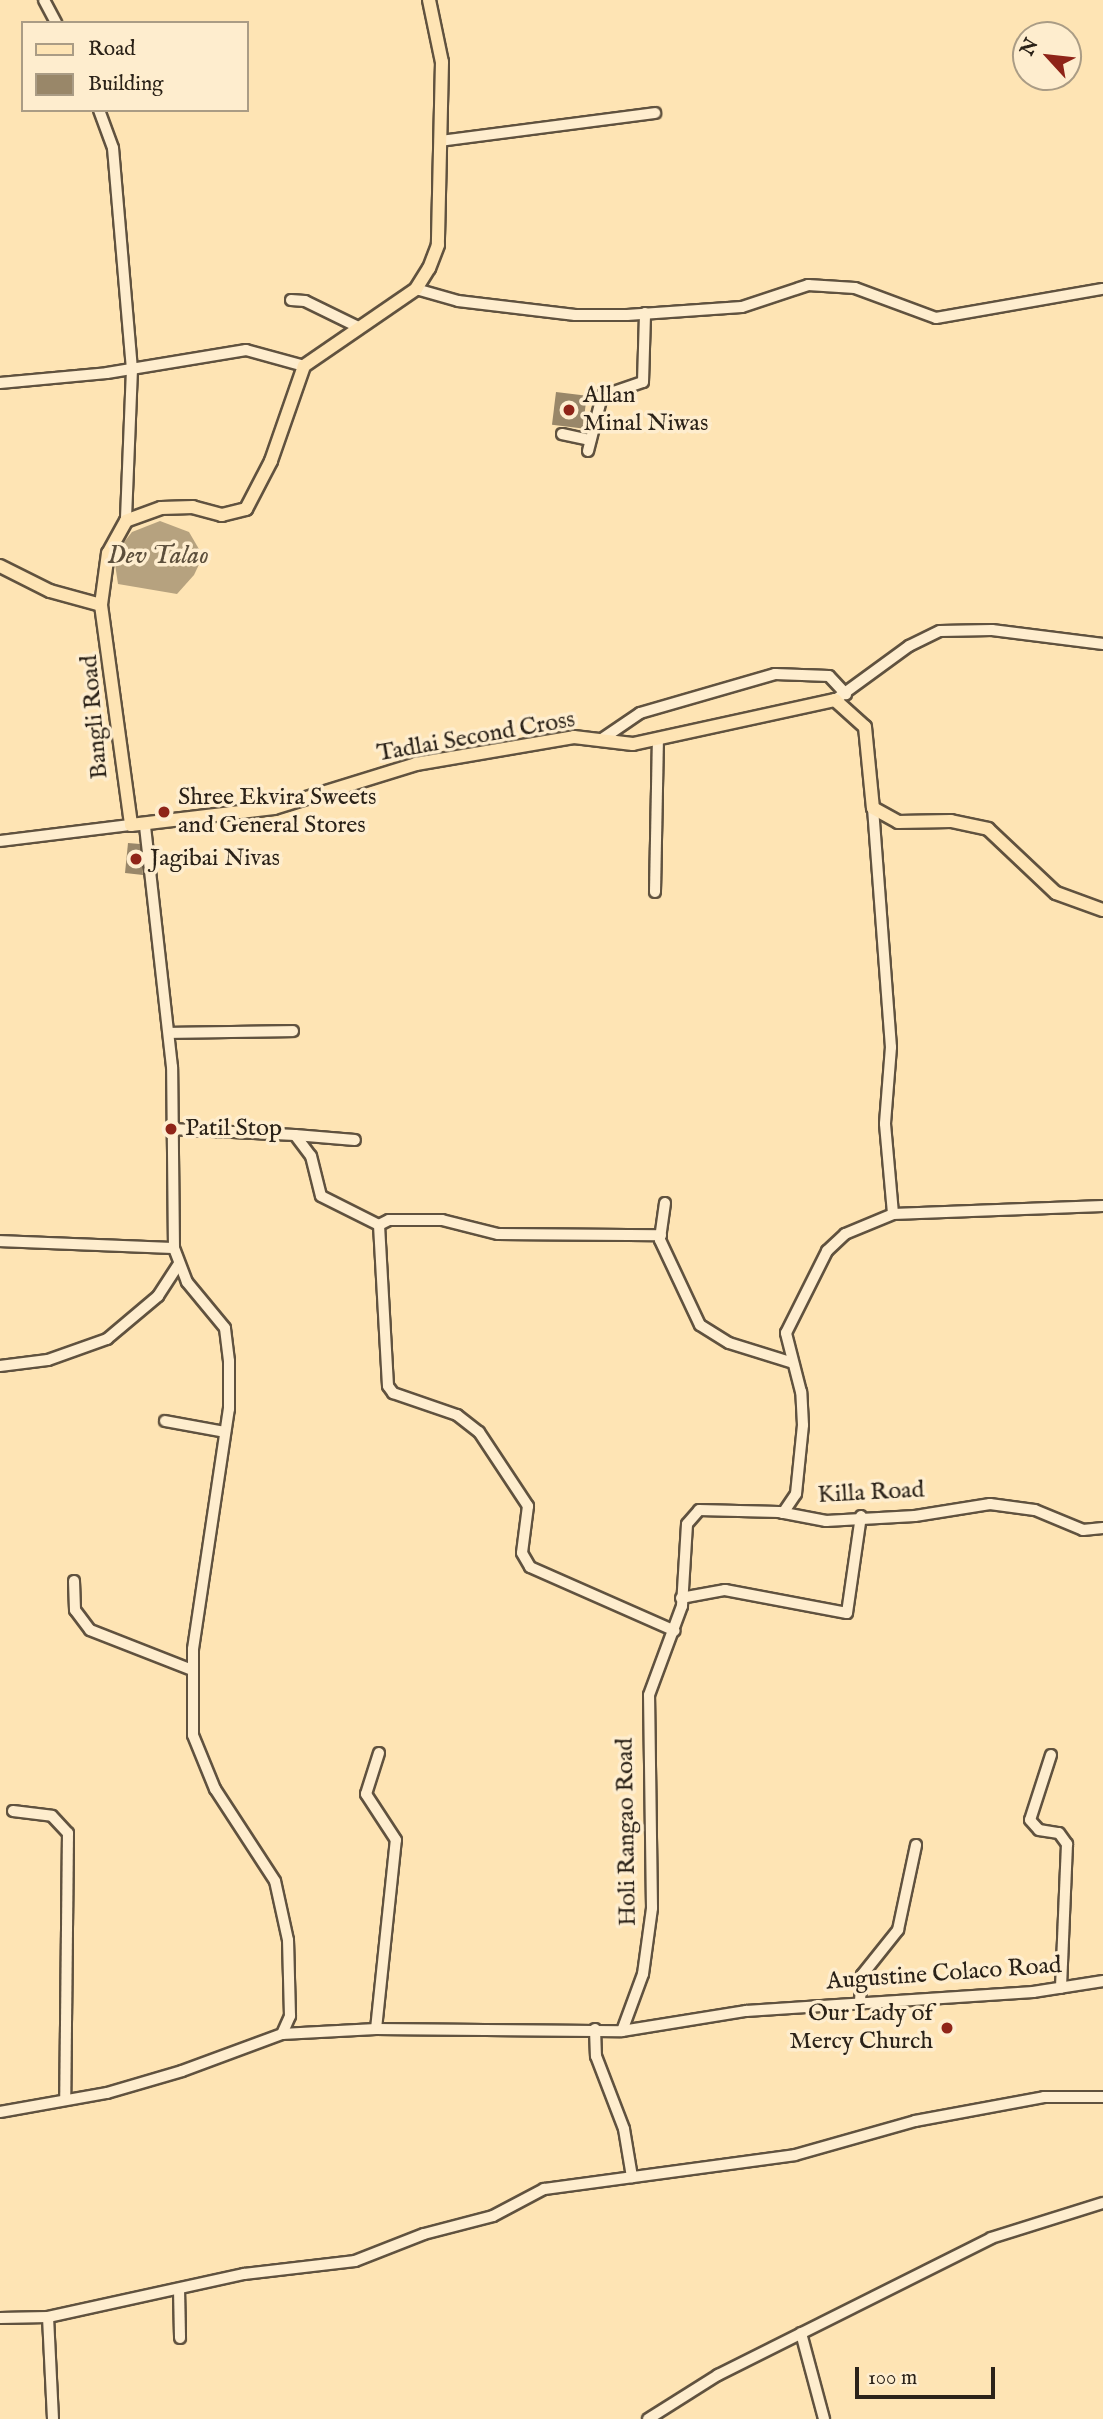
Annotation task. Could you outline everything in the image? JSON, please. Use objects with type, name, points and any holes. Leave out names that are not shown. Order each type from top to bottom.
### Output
[{"type":"main road","points":[[126,521],[161,508],[193,507],[222,515],[246,509],[271,461],[304,366],[416,289],[438,245],[442,62],[429,0]]},
{"type":"main road","name":"Bangli Road","points":[[126,521],[108,553],[101,605],[131,825]]},
{"type":"main road","points":[[0,566],[50,591],[101,605]]},
{"type":"main road","points":[[841,697],[865,727],[873,808],[898,822],[951,821],[988,829],[1056,894],[1103,910]]},
{"type":"main road","name":"Tadlai Second Cross","points":[[131,825],[145,826],[275,808],[416,764],[574,737],[634,744],[841,697]]},
{"type":"street","points":[[44,0],[55,21]]},
{"type":"street","points":[[100,112],[113,148],[132,369],[126,521]]},
{"type":"street","points":[[440,141],[655,113]]},
{"type":"street","points":[[416,289],[457,301],[575,315],[742,307],[808,285],[855,288],[936,318],[1103,289]]},
{"type":"street","points":[[291,300],[305,301],[360,328]]},
{"type":"street","points":[[562,434],[589,446],[602,396],[643,383],[645,313]]},
{"type":"street","points":[[0,383],[132,369],[246,350],[304,366]]},
{"type":"street","name":"Tadlai Second Cross","points":[[841,697],[909,646],[940,631],[992,630],[1103,644]]},
{"type":"street","points":[[602,739],[640,713],[775,674],[829,676],[841,697]]},
{"type":"street","points":[[655,892],[658,738]]},
{"type":"street","points":[[873,808],[891,1047],[885,1124],[893,1214]]},
{"type":"street","name":"Tadlai Second Cross","points":[[0,841],[131,825]]},
{"type":"street","points":[[145,826],[169,1033],[174,1248],[178,1265],[225,1328],[229,1409],[192,1670],[192,1725],[201,1757],[275,1881],[288,1940],[292,1997],[282,2034]]},
{"type":"street","points":[[169,1033],[293,1031]]},
{"type":"street","points":[[171,1129],[355,1140]]},
{"type":"street","points":[[295,1135],[311,1156],[321,1196],[379,1225]]},
{"type":"street","points":[[665,1203],[661,1235],[700,1325],[729,1343],[790,1362]]},
{"type":"street","name":"Killa Road","points":[[1103,1206],[893,1214],[845,1234],[827,1251],[786,1333],[790,1362],[801,1392],[803,1425],[796,1494],[783,1513],[826,1521],[861,1516],[915,1516],[990,1504],[1035,1510],[1083,1530],[1103,1528]]},
{"type":"street","points":[[379,1225],[389,1220],[442,1220],[498,1234],[661,1235]]},
{"type":"street","points":[[379,1225],[388,1386],[393,1393],[457,1415],[480,1432],[528,1506],[522,1553],[530,1567],[675,1631]]},
{"type":"street","points":[[0,1241],[174,1248]]},
{"type":"street","points":[[0,1366],[48,1360],[107,1339],[158,1296],[178,1265]]},
{"type":"street","points":[[165,1421],[225,1432]]},
{"type":"street","name":"Holi Rangao Road","points":[[622,2031],[643,1974],[652,1908],[649,1695],[675,1631],[681,1598],[687,1524],[699,1510],[783,1513]]},
{"type":"street","points":[[681,1598],[725,1590],[847,1613],[861,1516]]},
{"type":"street","points":[[74,1581],[75,1610],[90,1630],[192,1670]]},
{"type":"street","points":[[376,2029],[396,1840],[366,1794],[379,1753]]},
{"type":"street","points":[[1051,1755],[1030,1820],[1039,1830],[1059,1833],[1067,1844],[1061,1988]]},
{"type":"street","points":[[13,1811],[52,1816],[68,1833],[65,2099]]},
{"type":"street","points":[[860,2001],[862,1975],[898,1930],[916,1845]]},
{"type":"street","name":"Augustine Colaco Road","points":[[622,2031],[746,2011],[1061,1988],[1103,1981]]},
{"type":"street","points":[[0,2112],[182,2071],[282,2034],[376,2029],[622,2031]]},
{"type":"street","points":[[595,2029],[596,2056],[624,2129],[632,2177]]},
{"type":"street","points":[[0,2318],[48,2317],[244,2274],[355,2262],[424,2234],[493,2216],[544,2189],[795,2155],[988,2106],[1044,2097],[1103,2097]]},
{"type":"street","points":[[648,2419],[718,2375],[991,2238],[1103,2203]]},
{"type":"street","points":[[179,2289],[180,2338]]},
{"type":"street","points":[[48,2317],[53,2419]]},
{"type":"street","points":[[801,2333],[824,2419]]},
{"type":"water","name":"Dev Talao","points":[[160,521],[189,532],[203,556],[194,575],[177,594],[118,584],[115,564],[121,546],[132,532]]},
{"type":"building","name":"Allan Minal Niwas","points":[[556,392],[587,396],[583,429],[552,425]]},
{"type":"building","name":"Jagibai Nivas","points":[[128,843],[140,844],[143,875],[125,873]]},
{"type":"place","name":"Allan Minal Niwas","points":[[569,410]]},
{"type":"place","name":"Shree Ekvira Sweets and General Stores","points":[[164,812]]},
{"type":"place","name":"Jagibai Nivas","points":[[136,859]]},
{"type":"place","name":"Patil Stop","points":[[171,1129]]},
{"type":"place","name":"Our Lady of Mercy Church","points":[[947,2028]]}]
